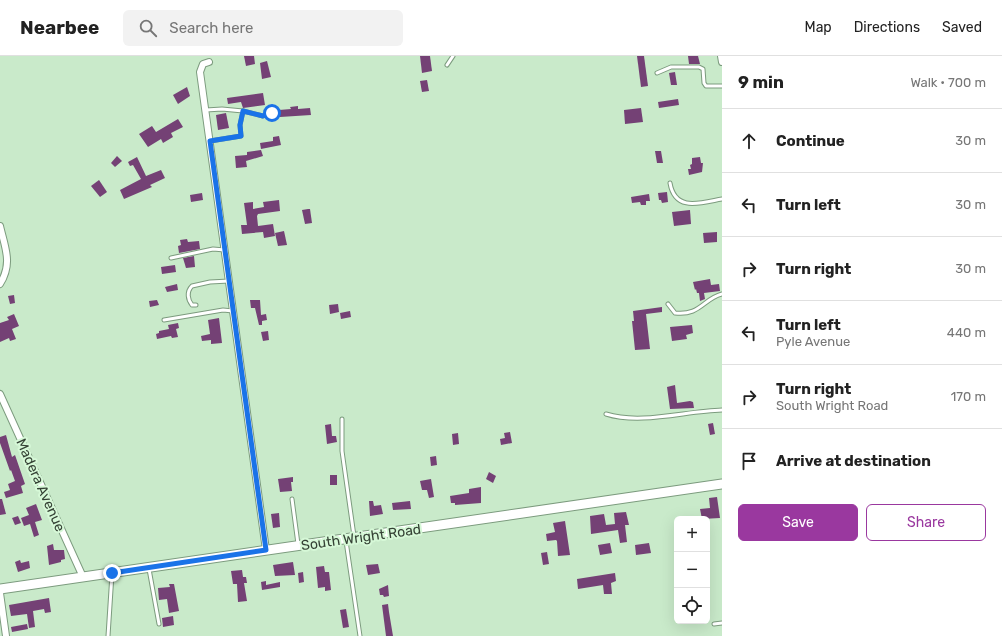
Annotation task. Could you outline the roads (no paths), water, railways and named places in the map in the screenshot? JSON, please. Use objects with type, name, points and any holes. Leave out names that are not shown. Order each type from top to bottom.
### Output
[{"type":"main road","name":"South Wright Road","points":[[0,589],[722,484]]},
{"type":"street","points":[[721,56],[722,62]]},
{"type":"street","points":[[209,62],[203,64],[200,72],[266,550]]},
{"type":"street","points":[[0,226],[8,264],[6,275],[0,284]]},
{"type":"street","name":"Madera Avenue","points":[[0,394],[83,577]]},
{"type":"street","points":[[0,593],[6,636]]},
{"type":"lane","points":[[447,65],[452,56]]},
{"type":"lane","points":[[657,73],[671,67],[699,67],[703,69],[704,83],[706,86],[722,86]]},
{"type":"lane","points":[[206,110],[222,109],[243,111],[263,116],[272,113]]},
{"type":"lane","points":[[210,141],[241,136],[240,125],[243,111]]},
{"type":"lane","points":[[670,183],[674,196],[684,203],[722,199]]},
{"type":"lane","points":[[171,258],[213,250],[225,250]]},
{"type":"lane","points":[[196,305],[192,305],[189,301],[188,293],[192,286],[210,282],[229,281]]},
{"type":"lane","points":[[668,304],[674,313],[689,312],[700,308],[716,296],[722,294]]},
{"type":"lane","points":[[164,320],[223,310],[234,311]]},
{"type":"lane","points":[[606,414],[619,418],[645,418],[677,413],[722,410]]},
{"type":"lane","points":[[342,419],[342,451],[360,636]]},
{"type":"lane","points":[[292,499],[298,546]]},
{"type":"lane","points":[[149,567],[159,624]]},
{"type":"lane","points":[[108,636],[112,573]]},
{"type":"lane","points":[[714,624],[722,623]]}]
